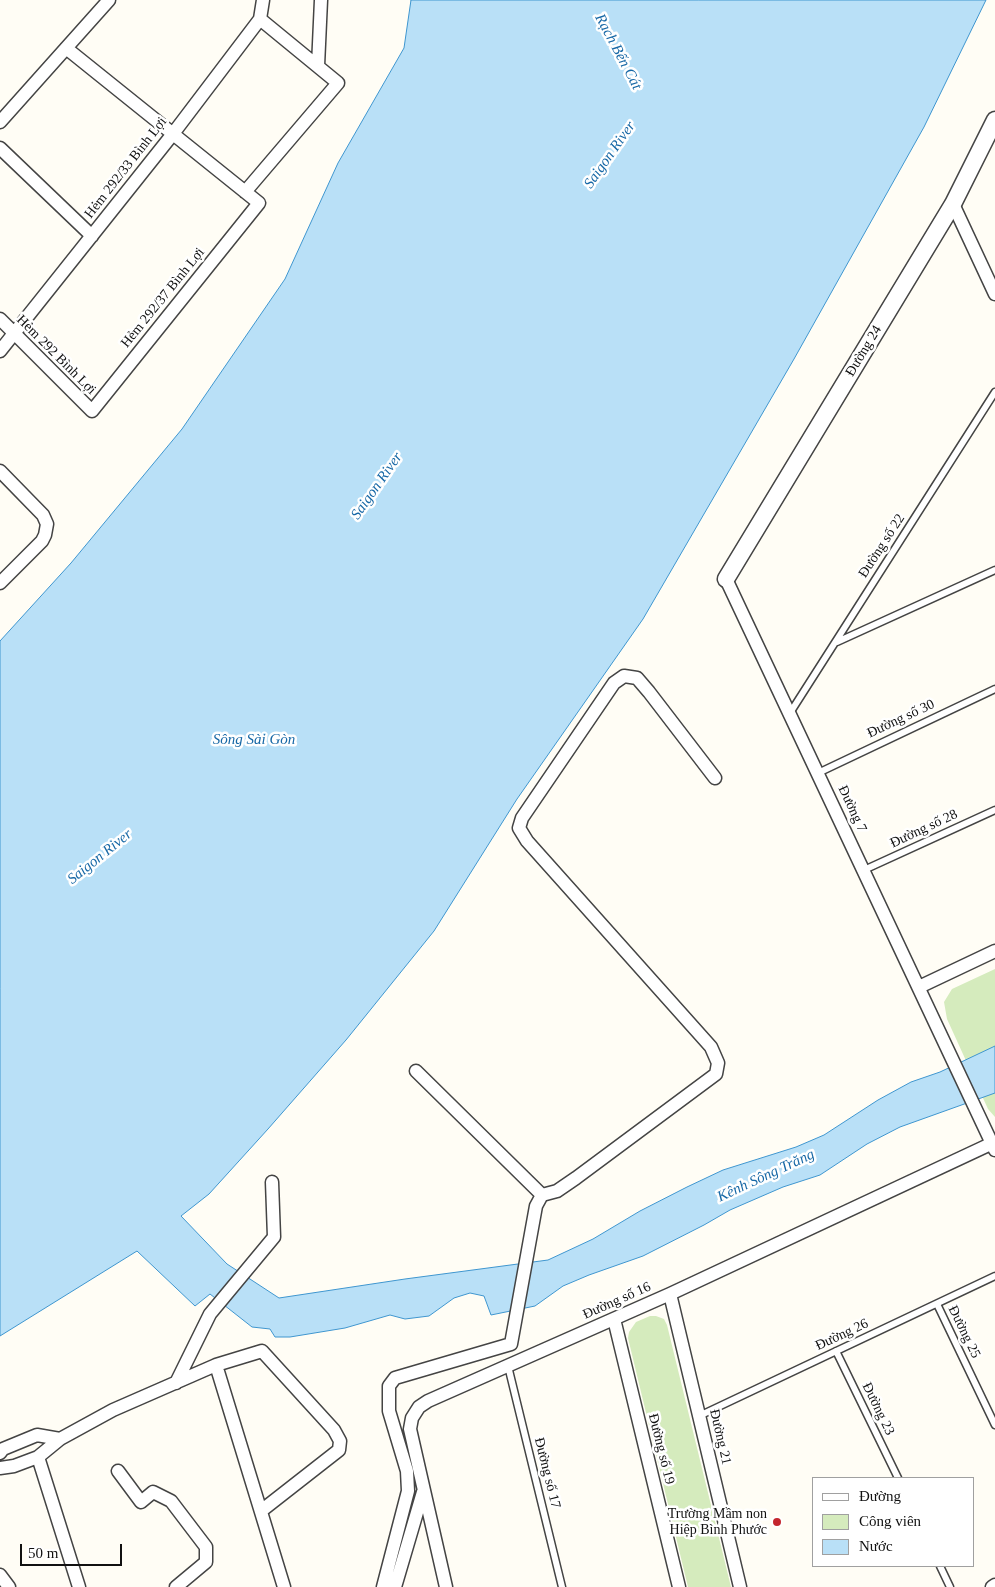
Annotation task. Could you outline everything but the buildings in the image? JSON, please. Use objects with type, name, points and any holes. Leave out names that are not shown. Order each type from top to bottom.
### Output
[{"type":"street","points":[[0,122],[109,0]]},
{"type":"street","points":[[66,48],[245,192],[338,83],[260,19],[263,0]]},
{"type":"street","points":[[318,66],[320,0]]},
{"type":"street","name":"Hẻm 292/33 Bình Lợi","points":[[0,351],[172,135],[260,19]]},
{"type":"street","name":"Đường 24","points":[[726,578],[952,204],[995,120]]},
{"type":"street","points":[[0,148],[92,236]]},
{"type":"street","name":"Hẻm 292/37 Bình Lợi","points":[[92,412],[259,203],[245,192]]},
{"type":"street","points":[[952,204],[995,294]]},
{"type":"street","name":"Hẻm 292 Bình Lợi","points":[[0,319],[92,412]]},
{"type":"street","points":[[0,471],[43,515],[47,524],[44,538],[0,583]]},
{"type":"street","name":"Đường 7","points":[[726,578],[994,1145]]},
{"type":"street","points":[[382,1587],[408,1491],[407,1471],[389,1411],[389,1386],[395,1378],[511,1344],[536,1206],[542,1195],[557,1191],[576,1178],[716,1074],[718,1063],[711,1047],[527,840],[519,828],[522,818],[614,684],[624,676],[637,678],[715,778]]},
{"type":"street","points":[[919,987],[995,951]]},
{"type":"street","points":[[416,1071],[542,1195]]},
{"type":"street","name":"Đường số 16","points":[[446,1587],[410,1429],[412,1418],[419,1407],[428,1401],[670,1294],[994,1145]]},
{"type":"street","points":[[176,1383],[210,1314],[274,1236],[272,1182]]},
{"type":"street","name":"Đường 21","points":[[670,1294],[740,1587]]},
{"type":"street","name":"Đường số 19","points":[[614,1319],[679,1587]]},
{"type":"street","points":[[0,1468],[14,1466],[38,1457],[60,1439],[113,1410],[216,1365],[262,1351],[334,1430],[340,1440],[339,1450],[261,1511]]},
{"type":"street","points":[[216,1365],[284,1587]]},
{"type":"street","points":[[0,1453],[3,1449],[37,1435],[60,1439]]},
{"type":"street","points":[[38,1457],[79,1587]]},
{"type":"street","points":[[118,1472],[141,1502],[152,1492],[171,1501],[206,1547],[206,1562],[176,1587]]},
{"type":"street","points":[[395,1587],[423,1489]]},
{"type":"street","points":[[0,1575],[8,1587]]},
{"type":"lane","name":"Đường số 22","points":[[790,713],[995,392]]},
{"type":"lane","points":[[835,642],[995,570]]},
{"type":"lane","name":"Đường số 30","points":[[818,773],[995,689]]},
{"type":"lane","name":"Đường số 28","points":[[864,870],[995,810]]},
{"type":"lane","name":"Đường 26","points":[[700,1416],[995,1276]]},
{"type":"lane","name":"Đường 25","points":[[937,1304],[995,1425]]},
{"type":"lane","name":"Đường 23","points":[[836,1351],[898,1477]]},
{"type":"lane","name":"Đường số 17","points":[[508,1366],[562,1587]]},
{"type":"lane","points":[[940,1567],[950,1587]]},
{"type":"green space","points":[[995,969],[995,1117],[988,1109],[947,1019],[944,1002],[952,989]]},
{"type":"green space","points":[[650,1316],[664,1319],[667,1325],[731,1587],[688,1587],[628,1338],[629,1332],[636,1322]]},
{"type":"water","name":"Sông Sài Gòn","points":[[411,0],[986,0],[924,127],[794,359],[643,619],[517,799],[434,931],[346,1040],[268,1129],[209,1194],[181,1216],[227,1264],[279,1298],[548,1260],[593,1239],[640,1211],[723,1170],[796,1147],[824,1135],[878,1100],[911,1082],[940,1072],[995,1046],[995,1093],[900,1127],[867,1144],[820,1175],[783,1187],[730,1210],[643,1256],[563,1286],[535,1306],[491,1315],[484,1296],[470,1293],[454,1298],[429,1316],[405,1319],[390,1315],[345,1328],[290,1337],[275,1337],[270,1329],[252,1327],[210,1294],[195,1306],[137,1251],[0,1336],[0,641],[71,563],[182,429],[285,279],[338,163],[404,48]]},
{"type":"place","name":"Trường Mầm non Hiệp Bình Phước","points":[[777,1522]]},
{"type":"water label","name":"Rạch Bến Cát","points":[[618,52]]},
{"type":"water label","name":"Saigon River","points":[[610,155]]},
{"type":"water label","name":"Saigon River","points":[[377,486]]},
{"type":"water label","name":"Saigon River","points":[[100,857]]},
{"type":"water label","name":"Kênh Sông Trăng","points":[[766,1176]]}]
